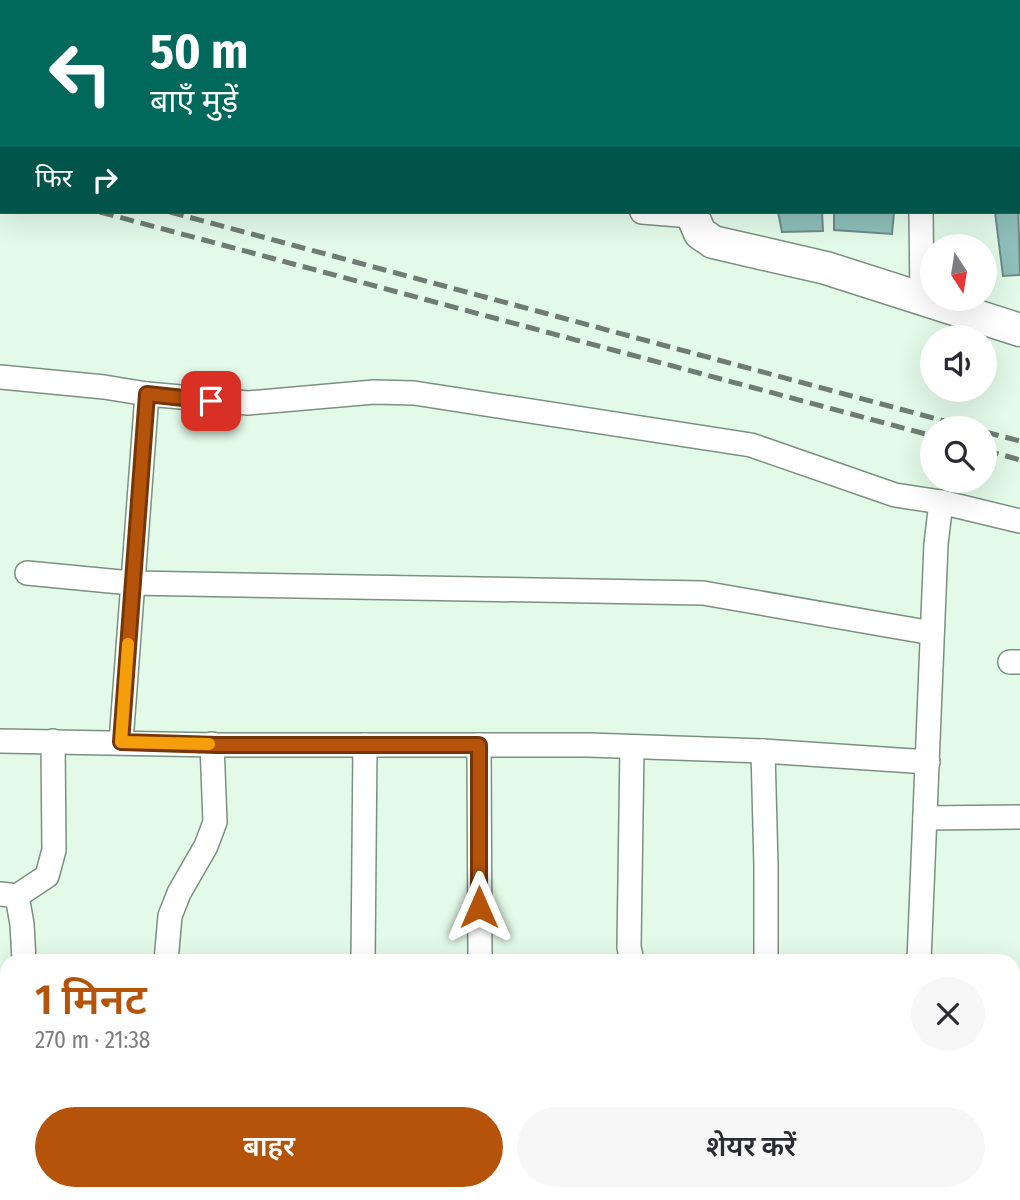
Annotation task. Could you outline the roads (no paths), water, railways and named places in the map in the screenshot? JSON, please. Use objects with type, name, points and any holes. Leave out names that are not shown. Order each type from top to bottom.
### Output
[{"type":"street","points":[[691,214],[701,233],[713,242],[826,268],[920,298]]},
{"type":"street","points":[[921,214],[921,234]]},
{"type":"street","points":[[963,312],[1020,330]]},
{"type":"street","points":[[0,377],[248,403],[373,392],[414,393],[751,445],[895,495],[942,502],[1020,521]]},
{"type":"street","points":[[121,742],[147,394]]},
{"type":"street","points":[[919,954],[936,544],[942,502]]},
{"type":"street","points":[[27,573],[131,583],[703,593],[932,634]]},
{"type":"street","points":[[0,741],[632,747],[762,751],[928,762]]},
{"type":"street","points":[[24,954],[22,924],[8,895],[47,876],[54,849],[53,741]]},
{"type":"street","points":[[167,954],[170,916],[178,893],[206,846],[215,822],[212,744]]},
{"type":"street","points":[[363,954],[365,745]]},
{"type":"street","points":[[479,745],[480,954]]},
{"type":"street","points":[[630,954],[632,747]]},
{"type":"street","points":[[762,751],[766,954]]},
{"type":"street","points":[[925,818],[1020,817]]},
{"type":"railway","points":[[107,214],[920,433]]},
{"type":"railway","points":[[177,214],[926,416]]},
{"type":"railway","points":[[997,435],[1020,441]]},
{"type":"railway","points":[[997,453],[1020,460]]}]
